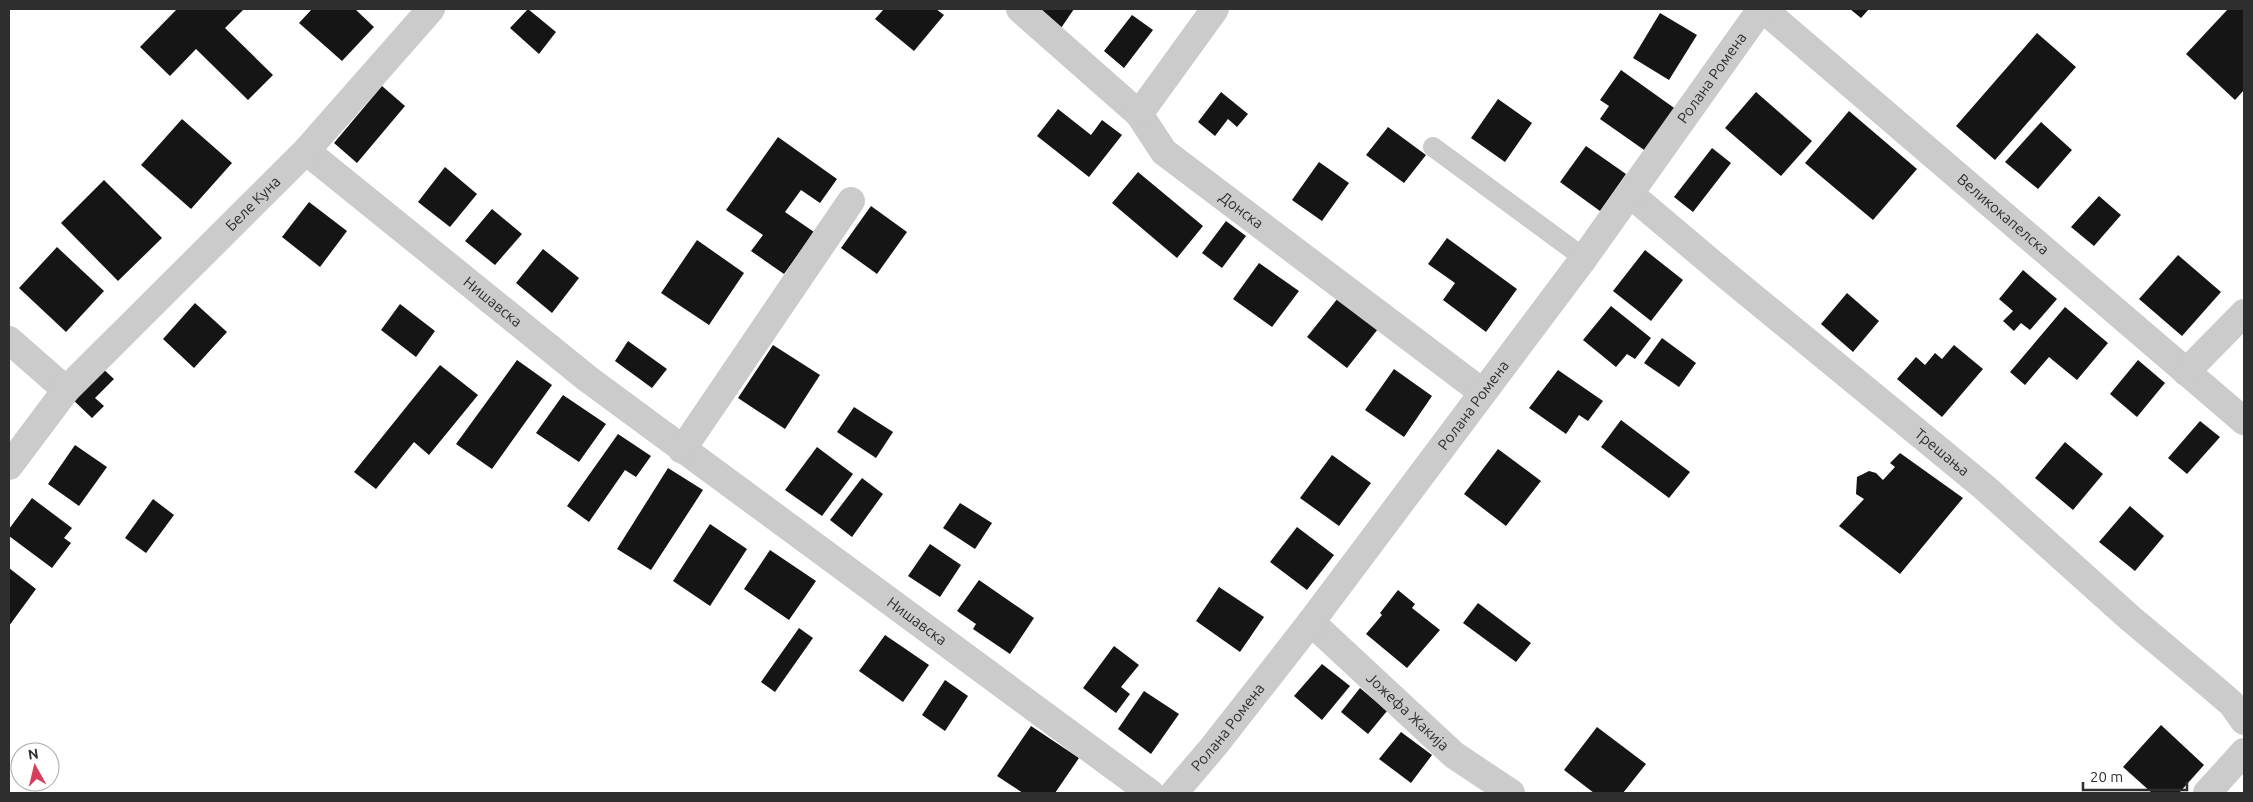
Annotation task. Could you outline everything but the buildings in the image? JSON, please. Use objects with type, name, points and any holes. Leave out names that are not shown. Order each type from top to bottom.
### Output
[{"type":"street","name":"Беле Куна","points":[[9,466],[66,390],[306,151],[430,9]]},
{"type":"street","name":"Донска","points":[[1020,9],[1139,114],[1164,152],[1482,392]]},
{"type":"street","points":[[1139,114],[1215,9]]},
{"type":"street","name":"Ролана Ромена","points":[[1174,793],[1214,746],[1311,622],[1584,258],[1762,9]]},
{"type":"street","name":"Великокапелска","points":[[1762,9],[2244,421]]},
{"type":"street","name":"Нишавска","points":[[306,151],[588,380],[1150,793]]},
{"type":"street","name":"Трешања","points":[[1630,194],[1733,282],[1984,487],[2130,618],[2232,704],[2244,721]]},
{"type":"street","points":[[682,450],[851,201]]},
{"type":"street","points":[[2186,372],[2244,313]]},
{"type":"street","points":[[9,340],[66,390]]},
{"type":"street","name":"Јожефа Жакија","points":[[1311,622],[1454,755],[1511,793]]},
{"type":"street","points":[[2207,793],[2244,752]]},
{"type":"lane","points":[[1433,147],[1584,258]]}]
